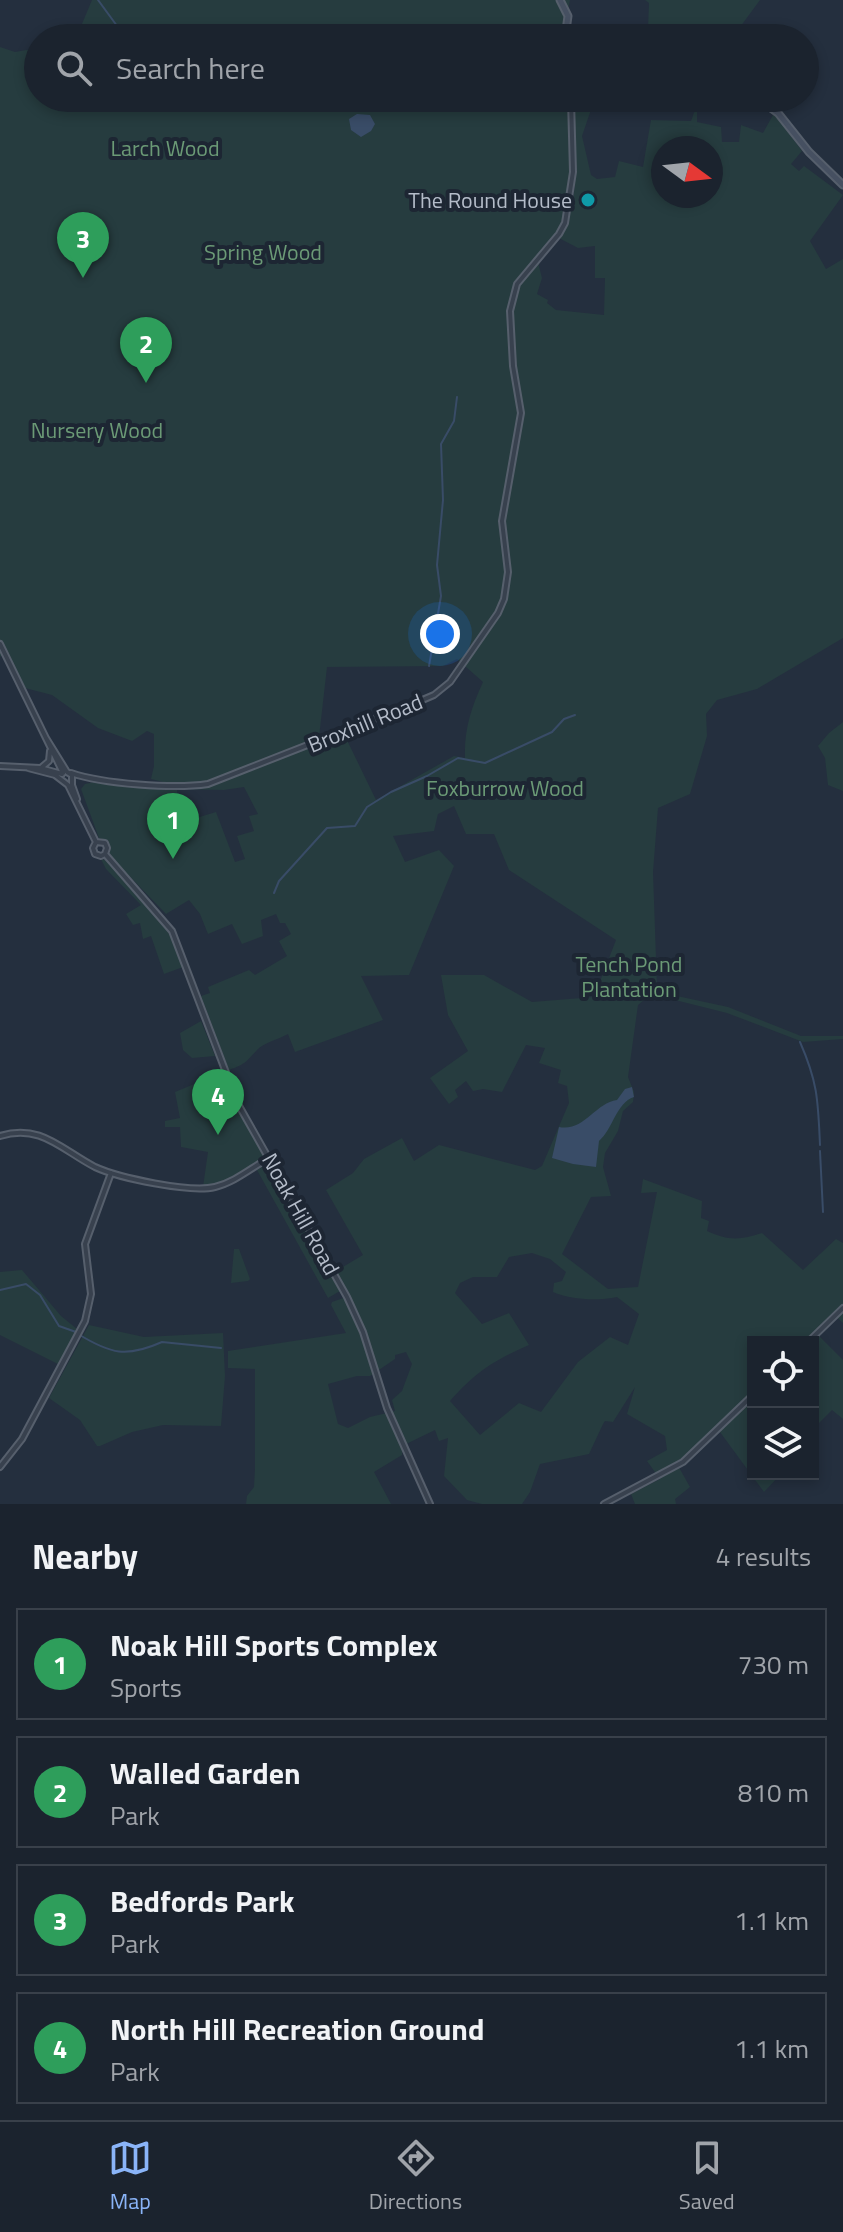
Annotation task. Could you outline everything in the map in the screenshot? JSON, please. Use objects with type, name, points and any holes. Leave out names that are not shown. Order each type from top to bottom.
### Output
[{"type":"main road","points":[[560,0],[568,16],[567,24]]},
{"type":"main road","points":[[777,112],[809,152],[843,185]]},
{"type":"street","name":"Broxhill Road","points":[[65,776],[168,785],[208,784],[420,701],[443,689],[498,613],[504,599],[508,572],[502,521],[521,414],[512,360],[510,311],[517,284],[565,223],[573,172],[572,112]]},
{"type":"street","points":[[0,644],[65,776]]},
{"type":"street","points":[[44,735],[65,776]]},
{"type":"street","points":[[40,768],[49,761],[50,750]]},
{"type":"street","points":[[0,766],[40,768],[65,776]]},
{"type":"street","points":[[28,768],[65,776]]},
{"type":"street","name":"Noak Hill Road","points":[[65,776],[72,780],[82,812]]},
{"type":"street","name":"Noak Hill Road","points":[[65,776],[96,842]]},
{"type":"street","name":"Broxhill Road","points":[[72,780],[92,778]]},
{"type":"street","name":"Noak Hill Road","points":[[96,842],[105,843],[105,854]]},
{"type":"street","name":"Noak Hill Road","points":[[96,842],[93,848],[95,854],[105,854],[172,931],[238,1104],[347,1297],[363,1332],[387,1408],[430,1504]]},
{"type":"street","points":[[0,1136],[18,1132],[45,1136],[111,1173],[131,1179],[208,1189],[235,1179],[269,1158]]},
{"type":"street","points":[[0,1467],[22,1439],[79,1334],[91,1294],[85,1244],[111,1173]]},
{"type":"street","points":[[814,1336],[843,1308]]},
{"type":"street","points":[[604,1504],[683,1462],[747,1401]]},
{"type":"green space","points":[[92,0],[570,0],[565,24],[82,24]]},
{"type":"green space","points":[[645,0],[760,0],[742,24],[648,24],[649,3]]},
{"type":"green space","points":[[0,47],[15,52],[24,50],[24,112],[570,112],[570,195],[560,230],[534,261],[538,262],[542,278],[537,294],[548,300],[547,303],[556,310],[604,315],[605,278],[595,278],[595,246],[578,248],[557,237],[565,224],[574,192],[573,112],[590,112],[582,136],[591,175],[597,179],[615,177],[619,161],[643,167],[651,120],[691,121],[697,112],[697,122],[721,127],[722,136],[651,136],[651,208],[723,208],[723,142],[739,142],[741,125],[763,133],[774,113],[802,151],[791,164],[799,171],[804,166],[843,195],[810,241],[826,269],[843,259],[843,638],[757,689],[717,700],[706,714],[707,736],[690,794],[658,808],[653,872],[657,987],[663,993],[728,1007],[801,1036],[843,1036],[843,1039],[803,1042],[727,1013],[651,994],[638,1005],[628,1077],[634,1092],[633,1102],[623,1111],[618,1131],[605,1153],[603,1167],[611,1196],[591,1197],[562,1254],[608,1289],[638,1287],[657,1192],[641,1193],[643,1179],[702,1201],[701,1218],[709,1221],[707,1231],[734,1238],[762,1233],[803,1270],[836,1239],[843,1243],[843,1323],[833,1314],[815,1332],[819,1336],[747,1336],[747,1469],[717,1428],[677,1464],[690,1487],[675,1499],[676,1504],[635,1504],[631,1494],[660,1479],[647,1461],[667,1450],[665,1436],[627,1414],[635,1387],[613,1422],[605,1421],[589,1454],[540,1464],[522,1504],[482,1504],[467,1500],[444,1476],[448,1438],[439,1441],[435,1430],[402,1446],[402,1455],[374,1472],[391,1504],[246,1504],[247,1496],[254,1487],[255,1369],[228,1368],[228,1351],[346,1333],[331,1305],[349,1296],[336,1271],[363,1255],[326,1190],[353,1173],[364,1159],[402,1138],[414,1161],[439,1145],[535,1170],[542,1166],[569,1103],[567,1086],[558,1083],[561,1070],[539,1063],[545,1048],[526,1045],[502,1092],[473,1091],[466,1081],[455,1090],[458,1097],[449,1104],[430,1078],[468,1051],[448,1015],[441,975],[484,975],[532,1002],[594,997],[616,940],[509,870],[494,834],[466,834],[454,806],[438,814],[434,831],[393,836],[405,862],[439,850],[454,866],[409,975],[361,976],[383,1020],[295,1052],[288,1034],[263,1045],[245,1062],[229,1070],[201,996],[210,993],[208,987],[249,970],[255,975],[287,956],[279,941],[291,934],[276,914],[261,920],[263,936],[242,944],[232,924],[208,934],[200,914],[189,900],[166,914],[114,860],[108,841],[99,838],[81,789],[85,784],[94,782],[162,788],[163,782],[151,779],[154,734],[147,731],[132,741],[98,728],[52,695],[25,688],[6,651],[0,657]],"holes":[[[457,659],[483,682],[469,719],[465,758],[454,756],[376,800],[345,736],[318,746],[327,667],[443,666]],[[244,787],[258,814],[249,816],[254,831],[237,836],[245,859],[235,862],[216,812],[193,819],[179,819],[177,789],[224,790]],[[532,1253],[550,1259],[566,1272],[562,1281],[554,1283],[553,1292],[585,1299],[617,1297],[639,1314],[628,1345],[610,1337],[578,1362],[541,1412],[519,1403],[480,1435],[450,1401],[486,1368],[529,1345],[509,1313],[482,1324],[455,1293],[460,1283],[473,1277],[497,1277],[509,1257]],[[406,1352],[412,1364],[402,1391],[392,1400],[395,1411],[370,1417],[348,1428],[338,1424],[328,1384],[357,1376],[370,1376],[395,1359],[395,1355]]]},
{"type":"green space","points":[[843,722],[843,791],[828,785],[825,758],[818,746]]},
{"type":"green space","points":[[101,859],[161,919],[183,967],[164,974],[151,936],[143,939],[140,923],[133,925],[126,914],[141,905],[106,869]]},
{"type":"green space","points":[[201,1021],[215,1056],[192,1058],[183,1050],[180,1033]]},
{"type":"green space","points":[[223,1072],[267,1157],[224,1181],[203,1187],[208,1152],[181,1147],[180,1127],[165,1127],[165,1121],[180,1118],[175,1092]]},
{"type":"green space","points":[[270,1165],[339,1287],[340,1291],[328,1298],[257,1170]]},
{"type":"green space","points":[[234,1249],[239,1249],[250,1279],[248,1281],[231,1283]]},
{"type":"green space","points":[[22,1270],[61,1316],[77,1329],[58,1364],[0,1335],[0,1272]]},
{"type":"green space","points":[[89,1325],[144,1337],[223,1333],[225,1376],[221,1426],[163,1425],[132,1432],[97,1446],[80,1420],[49,1398]]},
{"type":"green space","points":[[819,1336],[843,1360],[843,1419],[832,1410],[819,1423]]},
{"type":"green space","points":[[755,1480],[775,1480],[764,1492]]},
{"type":"water","points":[[357,114],[370,115],[375,124],[371,131],[361,137],[351,130],[349,119]]},
{"type":"water","points":[[632,1087],[634,1097],[619,1110],[599,1141],[596,1167],[552,1158],[559,1127],[576,1125]]},
{"type":"waterway","points":[[98,0],[116,24]]},
{"type":"waterway","points":[[429,666],[441,596],[437,565],[443,500],[441,444],[454,421],[457,397]]},
{"type":"waterway","points":[[274,893],[279,881],[327,828],[355,826],[367,807],[458,758],[485,763],[552,732],[564,719],[575,715]]},
{"type":"waterway","points":[[800,1042],[816,1092],[820,1145]]},
{"type":"waterway","points":[[820,1151],[823,1212]]},
{"type":"waterway","points":[[0,1290],[26,1284],[40,1295],[59,1326],[76,1332]]},
{"type":"waterway","points":[[78,1334],[119,1352],[162,1342],[221,1348]]},
{"type":"place","name":"The Round House","points":[[588,200]]},
{"type":"place","name":"Bedfords Park","points":[[83,278]]},
{"type":"place","name":"Walled Garden","points":[[146,383]]},
{"type":"place","name":"Noak Hill Sports Complex","points":[[173,859]]},
{"type":"place","name":"North Hill Recreation Ground","points":[[218,1135]]},
{"type":"park label","name":"Larch Wood","points":[[165,148]]},
{"type":"park label","name":"Spring Wood","points":[[263,252]]},
{"type":"park label","name":"Nursery Wood","points":[[97,430]]},
{"type":"park label","name":"Foxburrow Wood","points":[[505,788]]},
{"type":"park label","name":"Tench Pond Plantation","points":[[629,976]]}]
